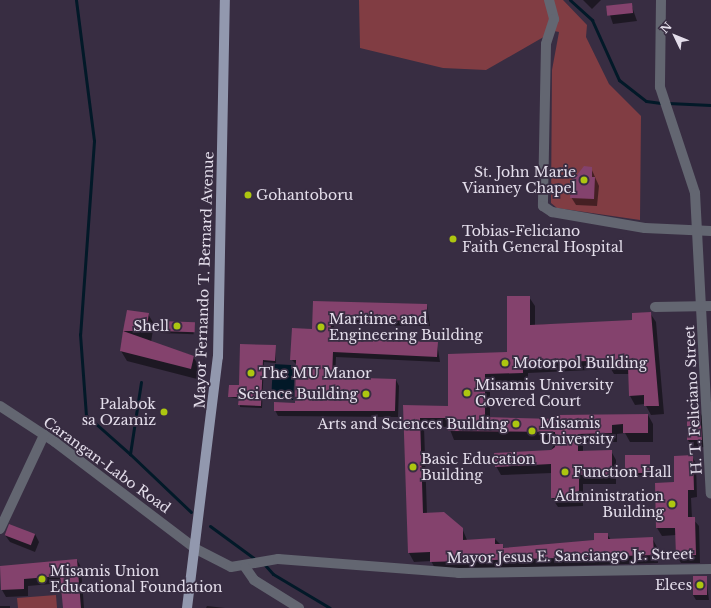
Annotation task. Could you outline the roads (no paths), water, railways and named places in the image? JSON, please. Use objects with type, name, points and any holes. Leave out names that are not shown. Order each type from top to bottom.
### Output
[{"type":"main road","name":"Mayor Fernando T. Bernard Avenue","points":[[187,608],[196,549],[218,357],[225,0]]},
{"type":"street","points":[[549,0],[554,19],[545,53],[543,206],[552,212],[639,227],[711,231]]},
{"type":"street","name":"H. T. Feliciano Street","points":[[661,0],[660,88],[692,177],[707,306],[711,494]]},
{"type":"street","points":[[655,307],[707,306]]},
{"type":"street","name":"Carangan-Labo Road","points":[[0,406],[44,435],[196,549]]},
{"type":"street","points":[[0,529],[44,435]]},
{"type":"street","name":"Mayor Jesus E. Sanciango Jr. Street","points":[[196,549],[224,565],[245,567],[278,559],[466,573],[711,569]]},
{"type":"street","points":[[245,567],[254,580],[299,608]]},
{"type":"water","points":[[273,364],[295,365],[293,400],[271,399]]},
{"type":"waterway","points":[[76,0],[94,141],[80,334],[86,415],[130,454]]},
{"type":"waterway","points":[[570,0],[592,20],[619,80],[646,101],[661,103]]},
{"type":"waterway","points":[[668,103],[711,105]]},
{"type":"waterway","points":[[141,382],[130,454],[191,512]]},
{"type":"waterway","points":[[210,526],[255,559]]},
{"type":"waterway","points":[[265,565],[273,574],[330,608]]},
{"type":"place","name":"St. John Marie Vianney Chapel","points":[[584,180]]},
{"type":"place","name":"Gohantoboru","points":[[248,195]]},
{"type":"place","name":"Tobias-Feliciano Faith General Hospital","points":[[453,239]]},
{"type":"place","name":"Shell","points":[[177,326]]},
{"type":"place","name":"Maritime and Engineering Building","points":[[321,327]]},
{"type":"place","name":"Motorpol Building","points":[[505,363]]},
{"type":"place","name":"The MU Manor","points":[[251,373]]},
{"type":"place","name":"Misamis University Covered Court","points":[[467,393]]},
{"type":"place","name":"Science Building","points":[[366,394]]},
{"type":"place","name":"Palabok sa Ozamiz","points":[[164,412]]},
{"type":"place","name":"Arts and Sciences Building","points":[[516,424]]},
{"type":"place","name":"Misamis University","points":[[532,431]]},
{"type":"place","name":"Basic Education Building","points":[[413,467]]},
{"type":"place","name":"Function Hall","points":[[565,472]]},
{"type":"place","name":"Administration Building","points":[[672,504]]},
{"type":"place","name":"Misamis Union Educational Foundation","points":[[42,579]]},
{"type":"place","name":"Elees","points":[[700,585]]}]
